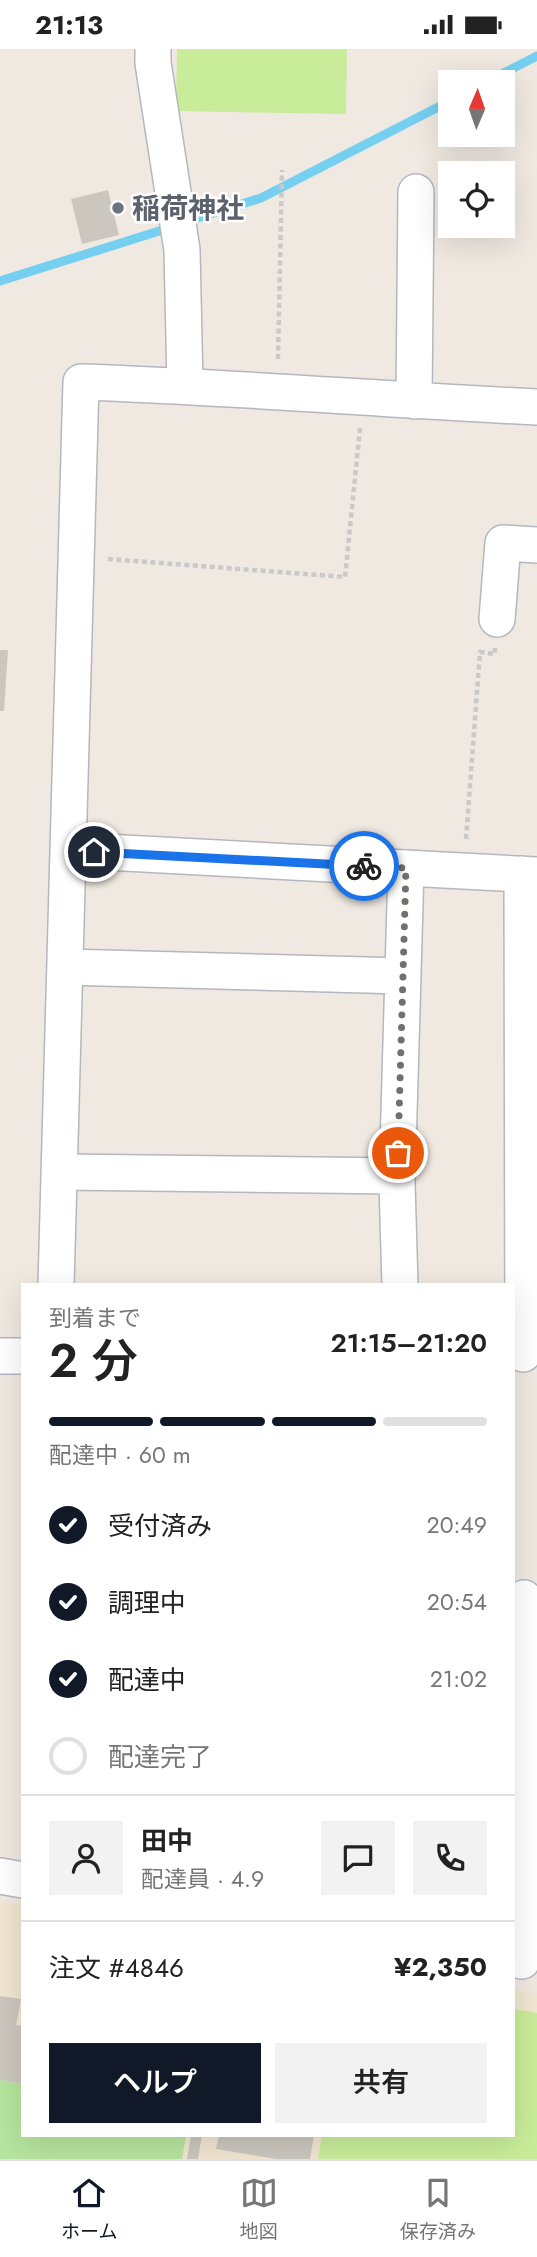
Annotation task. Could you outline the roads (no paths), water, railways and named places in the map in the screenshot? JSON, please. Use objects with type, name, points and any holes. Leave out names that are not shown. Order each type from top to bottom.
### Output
[{"type":"street","points":[[153,49],[182,250],[185,386]]},
{"type":"street","points":[[414,401],[416,192]]},
{"type":"street","points":[[56,1283],[81,382],[537,407]]},
{"type":"street","points":[[497,619],[503,543],[537,545]]},
{"type":"street","points":[[68,850],[530,874],[524,1354]]},
{"type":"street","points":[[400,1283],[397,1176],[406,868]]},
{"type":"street","points":[[65,967],[403,977]]},
{"type":"street","points":[[59,1172],[397,1176]]},
{"type":"street","points":[[0,1356],[21,1356]]},
{"type":"street","points":[[524,1962],[525,1593]]},
{"type":"street","points":[[0,1876],[21,1880]]},
{"type":"waterway","points":[[510,70],[537,56]]},
{"type":"waterway","points":[[185,222],[261,198],[438,107]]},
{"type":"waterway","points":[[0,281],[172,227]]},
{"type":"place","name":"稲荷神社","points":[[118,208]]}]
